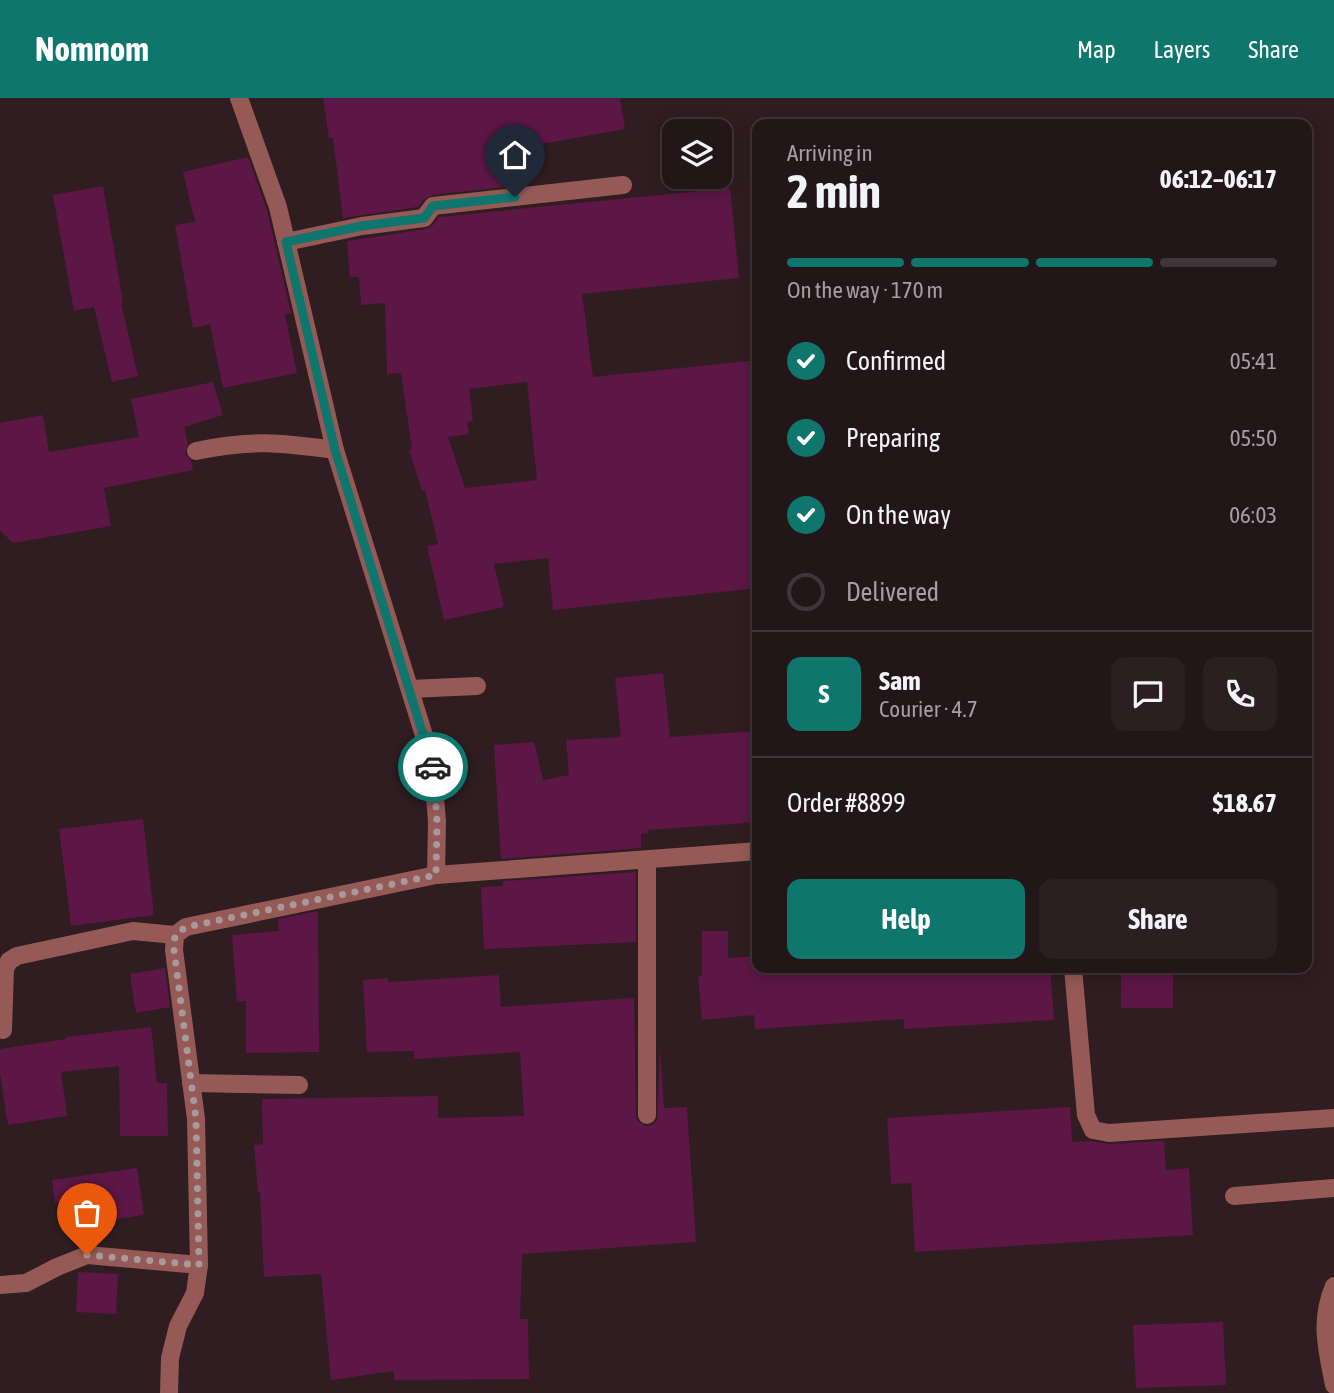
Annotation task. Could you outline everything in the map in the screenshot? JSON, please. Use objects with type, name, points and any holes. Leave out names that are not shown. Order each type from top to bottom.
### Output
[{"type":"street","points":[[239,98],[278,207],[335,450],[432,761],[437,821],[436,875]]},
{"type":"street","points":[[286,242],[362,226],[424,218],[433,206],[623,185]]},
{"type":"street","points":[[196,451],[248,442],[271,442],[335,450]]},
{"type":"street","points":[[410,689],[477,686]]},
{"type":"street","points":[[3,1030],[5,969],[9,961],[17,956],[133,931],[175,935],[186,927],[436,875],[752,852]]},
{"type":"street","points":[[647,1115],[648,860]]},
{"type":"street","points":[[169,1393],[170,1358],[178,1325],[195,1293],[199,1265],[196,1119],[174,950],[175,935]]},
{"type":"street","points":[[1073,973],[1086,1115],[1093,1129],[1109,1133],[1334,1118]]},
{"type":"street","points":[[191,1083],[299,1085]]},
{"type":"street","points":[[1234,1196],[1334,1188]]},
{"type":"street","points":[[0,1285],[26,1283],[87,1255],[199,1265]]},
{"type":"street","points":[[1334,1286],[1325,1314],[1326,1340],[1334,1385]]},
{"type":"building","points":[[323,98],[620,98],[625,129],[514,149],[521,185],[432,195],[424,199],[418,207],[343,218],[333,138],[329,138]]},
{"type":"building","points":[[248,157],[267,210],[291,313],[285,314],[297,373],[223,388],[210,324],[193,328],[175,225],[195,222],[183,172]]},
{"type":"building","points":[[103,186],[123,302],[121,303],[138,376],[112,382],[94,307],[74,311],[53,195]]},
{"type":"building","points":[[730,189],[739,278],[582,294],[593,377],[752,361],[752,589],[553,610],[548,558],[494,564],[504,607],[444,620],[427,546],[438,544],[425,490],[422,491],[409,450],[412,449],[401,373],[387,374],[385,303],[361,305],[359,277],[350,277],[347,241],[426,229],[439,217]],"holes":[[[527,382],[537,480],[465,488],[448,437],[469,434],[467,422],[473,421],[469,389]]]},
{"type":"building","points":[[213,382],[223,415],[184,427],[188,444],[185,454],[191,461],[193,470],[104,488],[111,526],[13,543],[0,530],[0,423],[43,415],[49,452],[139,437],[131,399]]},
{"type":"building","points":[[663,673],[670,737],[752,731],[752,822],[648,830],[648,833],[641,834],[641,848],[501,859],[494,745],[534,742],[543,780],[569,775],[566,740],[621,737],[615,678]]},
{"type":"building","points":[[143,819],[154,915],[71,926],[59,829]]},
{"type":"building","points":[[636,872],[636,942],[484,949],[481,887],[503,886],[503,881]]},
{"type":"building","points":[[318,911],[319,1052],[246,1053],[246,1001],[237,1002],[232,935],[279,931],[278,919]]},
{"type":"building","points":[[702,931],[728,931],[728,958],[752,956],[752,973],[1050,973],[1054,1020],[904,1029],[904,1019],[755,1029],[754,1015],[702,1020],[698,976],[702,976]]},
{"type":"building","points":[[165,968],[170,1007],[136,1013],[130,974]]},
{"type":"building","points":[[1121,973],[1173,973],[1173,1008],[1121,1008]]},
{"type":"building","points":[[499,975],[501,1007],[634,998],[636,1116],[638,1121],[646,1126],[657,1120],[660,1048],[664,1108],[687,1107],[696,1242],[522,1254],[520,1319],[528,1319],[529,1379],[394,1380],[394,1371],[331,1380],[321,1274],[264,1277],[260,1192],[254,1145],[263,1144],[262,1099],[438,1096],[438,1118],[524,1116],[520,1052],[414,1059],[414,1051],[367,1052],[363,980],[388,978],[388,982]]},
{"type":"building","points":[[151,1027],[157,1083],[167,1083],[168,1136],[120,1136],[119,1066],[61,1072],[67,1116],[8,1125],[0,1073],[0,1049],[66,1037]]},
{"type":"building","points":[[1070,1107],[1072,1142],[1110,1144],[1164,1141],[1166,1170],[1189,1168],[1193,1235],[915,1252],[911,1183],[891,1184],[887,1118]]},
{"type":"building","points":[[137,1168],[144,1215],[110,1220],[106,1195],[55,1203],[52,1180]]},
{"type":"building","points":[[78,1272],[118,1274],[116,1314],[76,1312]]},
{"type":"building","points":[[1223,1322],[1226,1385],[1136,1388],[1133,1325]]},
{"type":"way so far","points":[[87,1255],[199,1265],[196,1119],[174,950],[175,935],[186,927],[436,875],[437,821],[433,767]]},
{"type":"route","points":[[433,767],[335,450],[286,242],[362,226],[424,218],[433,206],[515,197]]}]
